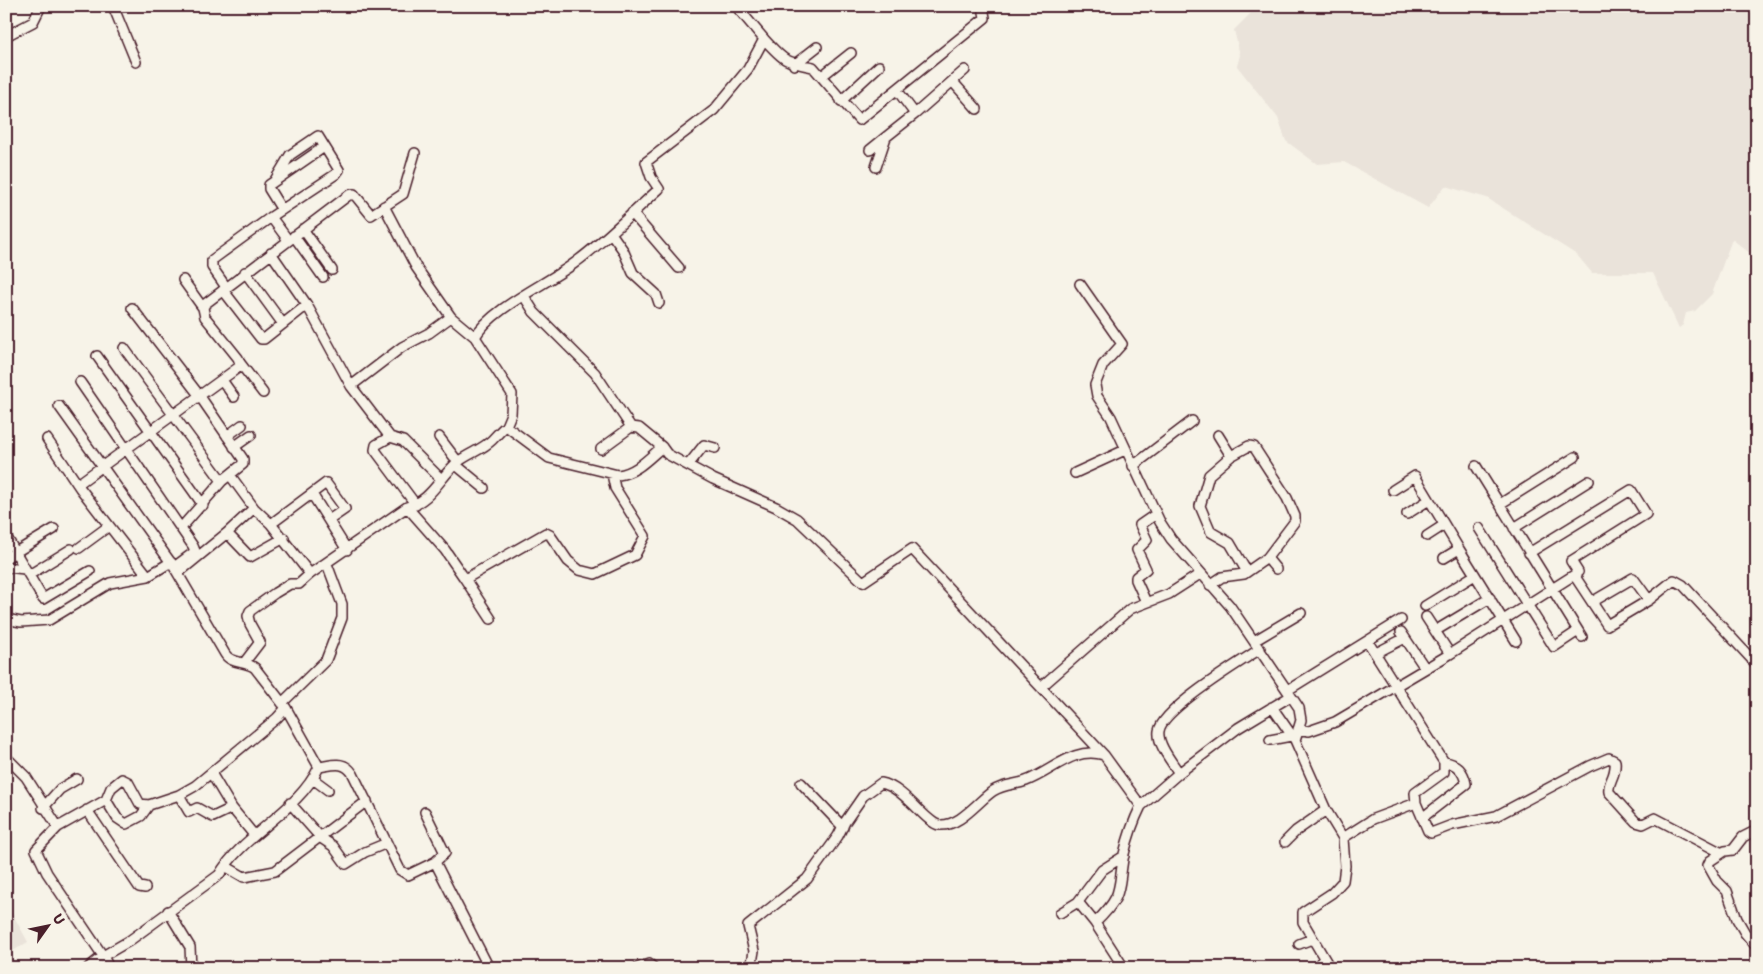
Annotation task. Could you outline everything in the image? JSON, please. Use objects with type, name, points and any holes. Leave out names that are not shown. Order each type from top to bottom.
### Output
[{"type":"street","points":[[7,35],[26,28],[33,22],[41,6]]},
{"type":"street","points":[[113,6],[136,62]]},
{"type":"street","points":[[736,6],[781,58],[794,65],[813,67],[859,120],[985,18],[983,6]]},
{"type":"street","points":[[475,337],[486,324],[524,296],[575,263],[659,188],[651,177],[646,162],[714,110],[748,69],[764,39]]},
{"type":"street","points":[[794,65],[817,47]]},
{"type":"street","points":[[822,76],[851,53]]},
{"type":"street","points":[[841,101],[879,66]]},
{"type":"street","points":[[870,150],[965,70]]},
{"type":"street","points":[[953,82],[977,109]]},
{"type":"street","points":[[897,90],[915,114]]},
{"type":"street","points":[[275,180],[290,155],[318,136],[338,168],[338,172],[212,260],[212,267],[224,289],[259,338],[264,339],[307,304]]},
{"type":"street","points":[[876,167],[886,137]]},
{"type":"street","points":[[282,210],[269,189],[269,185],[324,147]]},
{"type":"street","points":[[203,308],[245,272],[349,195],[354,194],[371,215],[403,194],[415,153]]},
{"type":"street","points":[[290,155],[297,165]]},
{"type":"street","points":[[244,663],[260,642],[250,624],[248,616],[250,611],[275,592],[290,584],[299,584],[310,574],[430,495],[440,478],[457,463],[492,440],[506,426],[511,414],[512,394],[475,337],[451,317],[416,267],[384,206]]},
{"type":"street","points":[[632,213],[679,268]]},
{"type":"street","points":[[272,217],[323,277]]},
{"type":"street","points":[[303,229],[332,270]]},
{"type":"street","points":[[611,232],[623,250],[633,272],[656,294],[659,302]]},
{"type":"street","points":[[271,253],[307,304],[350,386],[390,437],[403,441],[440,478]]},
{"type":"street","points":[[245,272],[283,324]]},
{"type":"street","points":[[183,280],[203,308],[206,317],[263,393]]},
{"type":"street","points":[[1080,284],[1122,344],[1104,366],[1095,385],[1096,392],[1111,417],[1156,514],[1171,539],[1230,606],[1290,693],[1301,715],[1295,735]]},
{"type":"street","points":[[524,296],[534,312],[600,379],[631,427]]},
{"type":"street","points":[[132,308],[199,395],[244,462],[222,481],[182,528]]},
{"type":"street","points":[[350,386],[402,347],[430,333],[451,317]]},
{"type":"street","points":[[124,348],[222,481]]},
{"type":"street","points":[[97,356],[149,432],[203,505]]},
{"type":"street","points":[[78,484],[222,380],[240,363]]},
{"type":"street","points":[[222,380],[234,397]]},
{"type":"street","points":[[80,382],[182,528],[195,551],[174,567]]},
{"type":"street","points":[[59,406],[174,567],[224,654],[232,660],[255,668],[284,705],[318,767]]},
{"type":"street","points":[[1133,466],[1192,421]]},
{"type":"street","points":[[227,436],[242,425]]},
{"type":"street","points":[[506,426],[549,458],[578,463],[590,469],[612,474],[627,474],[662,447]]},
{"type":"street","points":[[601,449],[631,427],[639,428],[668,454],[690,464],[713,479],[776,507],[797,519],[863,582],[912,549],[1104,755],[1140,806]]},
{"type":"street","points":[[1218,434],[1231,456]]},
{"type":"street","points":[[234,447],[251,435]]},
{"type":"street","points":[[390,437],[376,445],[375,450],[491,619]]},
{"type":"street","points":[[440,437],[457,463],[484,488]]},
{"type":"street","points":[[47,439],[78,484],[148,576]]},
{"type":"street","points":[[690,464],[704,445],[715,448]]},
{"type":"street","points":[[1210,585],[1222,577],[1240,576],[1248,572],[1267,558],[1294,521],[1292,508],[1254,447],[1249,446],[1231,456],[1209,476],[1200,506],[1211,532],[1230,544],[1248,572]]},
{"type":"street","points":[[1075,473],[1125,450]]},
{"type":"street","points":[[1500,504],[1575,457]]},
{"type":"street","points":[[1476,466],[1580,634],[1554,647],[1479,528]]},
{"type":"street","points":[[465,580],[546,533],[550,535],[568,561],[587,573],[595,574],[635,555],[645,536],[614,488],[612,474]]},
{"type":"street","points":[[230,475],[254,508],[284,538],[310,574]]},
{"type":"street","points":[[1393,490],[1415,476],[1516,641]]},
{"type":"street","points":[[1514,528],[1589,481]]},
{"type":"street","points":[[271,524],[326,483],[345,509],[329,520]]},
{"type":"street","points":[[1270,740],[1295,735],[1335,722],[1450,654],[1574,575],[1578,572],[1571,561],[1646,514],[1631,490],[1529,553]]},
{"type":"street","points":[[312,494],[347,550]]},
{"type":"street","points":[[1407,514],[1430,500]]},
{"type":"street","points":[[6,619],[21,622],[49,620],[110,583],[148,576],[174,567],[227,533],[254,508]]},
{"type":"street","points":[[1146,602],[1136,580],[1136,577],[1146,569],[1137,550],[1147,539],[1140,525],[1156,514]]},
{"type":"street","points":[[1427,536],[1444,525]]},
{"type":"street","points":[[6,567],[27,572],[75,548],[109,526]]},
{"type":"street","points":[[6,558],[54,529]]},
{"type":"street","points":[[227,533],[250,557],[284,538]]},
{"type":"street","points":[[6,536],[43,599],[90,571]]},
{"type":"street","points":[[1444,558],[1459,549]]},
{"type":"street","points":[[1267,558],[1276,569]]},
{"type":"street","points":[[109,968],[103,956],[47,873],[36,850],[58,828],[106,800],[111,788],[124,779],[140,804],[149,805],[179,795],[195,786],[277,718],[284,705],[326,660],[342,618],[342,604],[327,564]]},
{"type":"street","points":[[1041,687],[1130,609],[1170,594],[1200,574]]},
{"type":"street","points":[[1425,606],[1475,574]]},
{"type":"street","points":[[1574,575],[1610,625],[1649,600],[1674,580],[1757,665]]},
{"type":"street","points":[[1592,602],[1633,578],[1649,600]]},
{"type":"street","points":[[1435,631],[1490,598]]},
{"type":"street","points":[[1254,640],[1301,613]]},
{"type":"street","points":[[1426,617],[1450,654]]},
{"type":"street","points":[[1095,923],[1110,909],[1118,895],[1122,883],[1124,856],[1140,806],[1179,773],[1238,728],[1402,620]]},
{"type":"street","points":[[1378,652],[1403,635],[1425,668]]},
{"type":"street","points":[[1368,642],[1444,762],[1444,772],[1415,793],[1416,803],[1428,832],[1433,833],[1452,825],[1496,816],[1590,766],[1609,758],[1615,761],[1616,772],[1608,787],[1609,792],[1636,822],[1642,824],[1655,818],[1668,827],[1722,854]]},
{"type":"street","points":[[1179,773],[1160,740],[1159,731],[1164,719],[1193,694],[1260,649]]},
{"type":"street","points":[[1272,707],[1295,735],[1326,810],[1343,838],[1346,873],[1343,881],[1332,893],[1303,912],[1303,922],[1330,968]]},
{"type":"street","points":[[751,968],[754,951],[748,926],[807,879],[838,836],[863,796],[881,783],[896,788],[936,824],[946,824],[957,820],[1001,786],[1026,781],[1076,754],[1085,752],[1104,755]]},
{"type":"street","points":[[6,757],[26,777],[43,808],[58,828]]},
{"type":"street","points":[[1422,818],[1466,784],[1459,768],[1454,764],[1444,762]]},
{"type":"street","points":[[318,767],[346,765],[368,801],[400,870],[408,875],[434,862],[444,853],[425,812]]},
{"type":"street","points":[[88,968],[103,956],[129,941],[219,875],[254,835],[290,803],[313,779],[318,767]]},
{"type":"street","points":[[211,773],[232,808],[254,835]]},
{"type":"street","points":[[43,808],[60,790],[77,778]]},
{"type":"street","points":[[313,779],[328,790]]},
{"type":"street","points":[[801,783],[843,826]]},
{"type":"street","points":[[179,795],[189,812],[198,808],[204,814],[213,817],[232,808]]},
{"type":"street","points":[[106,800],[117,818],[126,824],[141,816],[149,805]]},
{"type":"street","points":[[225,866],[244,877],[274,871],[321,838],[330,828],[368,801]]},
{"type":"street","points":[[290,803],[321,838],[333,846],[346,864],[366,852],[387,843]]},
{"type":"street","points":[[1343,838],[1373,819],[1416,803]]},
{"type":"street","points":[[87,810],[139,887],[144,888]]},
{"type":"street","points":[[1285,842],[1296,831],[1326,810]]},
{"type":"street","points":[[1757,830],[1740,840],[1733,850],[1710,861],[1708,865],[1709,870],[1727,892],[1737,919],[1757,947]]},
{"type":"street","points":[[1060,913],[1078,902],[1102,870],[1124,856]]},
{"type":"street","points":[[434,862],[489,968]]},
{"type":"street","points":[[1078,902],[1095,923],[1124,968]]},
{"type":"street","points":[[168,911],[190,947],[191,968]]},
{"type":"street","points":[[1299,944],[1312,939]]},
{"type":"street","points":[[1315,968],[1324,959]]},
{"type":"street","points":[[637,968],[650,964],[654,968]]},
{"type":"shaded area","points":[[1249,6],[1757,6],[1757,251],[1751,254],[1732,239],[1712,294],[1695,311],[1686,313],[1683,325],[1679,328],[1653,273],[1592,273],[1577,255],[1487,198],[1445,186],[1428,208],[1344,162],[1317,164],[1286,141],[1278,118],[1237,66],[1240,55],[1234,30],[1251,13]]},
{"type":"shaded area","points":[[6,902],[28,942],[6,955]]}]
